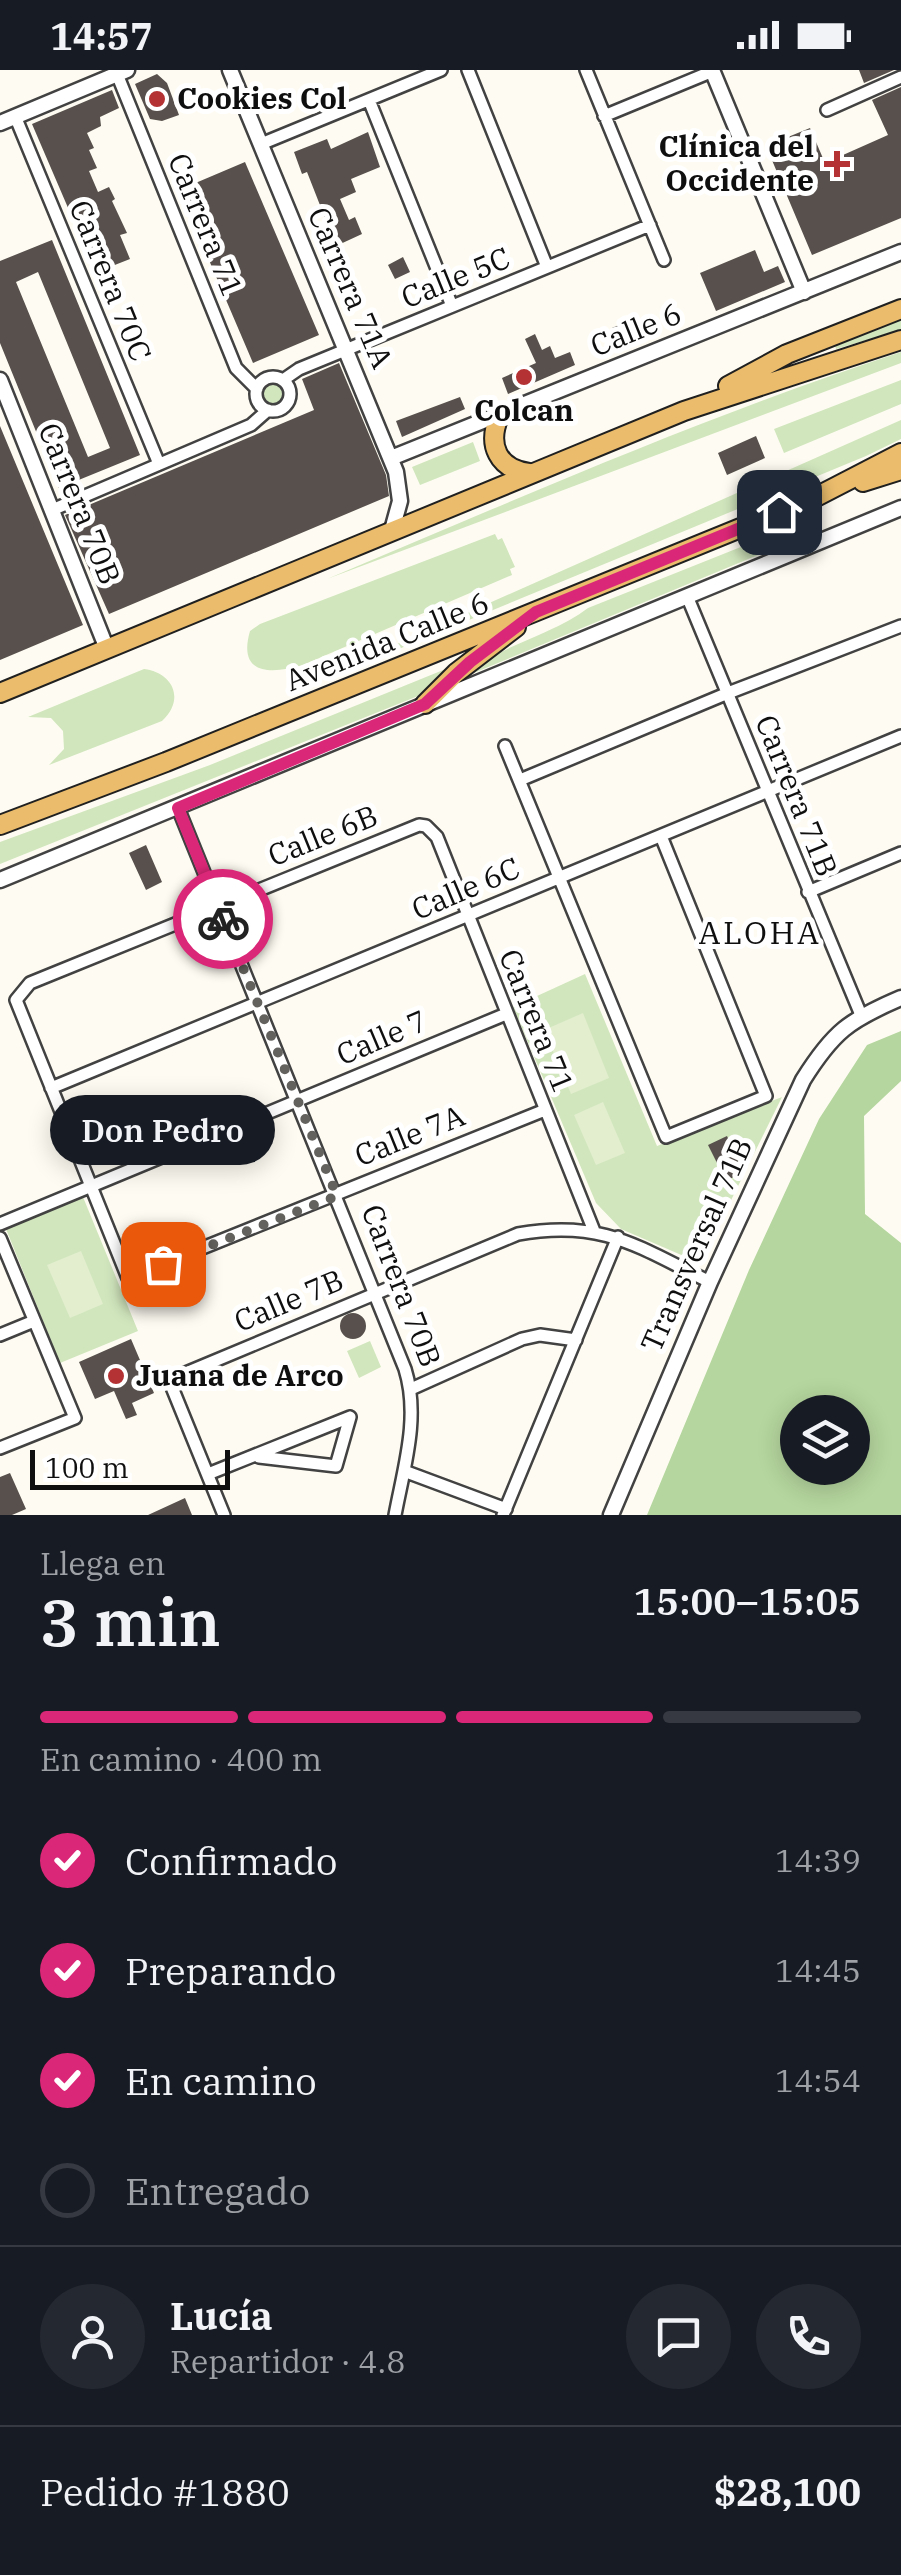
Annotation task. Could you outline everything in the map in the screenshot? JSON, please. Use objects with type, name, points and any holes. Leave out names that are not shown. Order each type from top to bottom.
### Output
[{"type":"highway","points":[[684,410],[787,354],[901,309]]},
{"type":"highway","points":[[0,693],[684,410],[901,340]]},
{"type":"highway","points":[[498,417],[492,439],[500,459],[513,469],[530,473]]},
{"type":"highway","name":"Avenida Calle 6","points":[[0,824],[166,762],[814,498],[901,453]]},
{"type":"highway","points":[[814,498],[901,470]]},
{"type":"highway","points":[[425,704],[470,662],[536,612]]},
{"type":"street","name":"Carrera 71A","points":[[230,70],[391,458],[400,493],[392,530]]},
{"type":"street","points":[[261,144],[442,70]]},
{"type":"street","points":[[468,70],[547,267]]},
{"type":"street","points":[[586,70],[664,260]]},
{"type":"street","points":[[604,116],[712,71],[804,292]]},
{"type":"street","points":[[0,122],[122,72]]},
{"type":"street","name":"Carrera 71","points":[[122,72],[236,368],[256,389]]},
{"type":"street","points":[[827,110],[901,77]]},
{"type":"street","points":[[369,100],[452,306]]},
{"type":"street","name":"Carrera 70C","points":[[15,116],[159,464]]},
{"type":"street","name":"Calle 5C","points":[[283,380],[299,369],[650,225]]},
{"type":"street","name":"Calle 6","points":[[391,458],[901,252]]},
{"type":"street","points":[[267,378],[283,380],[289,388],[287,404],[278,410],[268,410],[256,400],[256,389],[267,378]]},
{"type":"street","name":"Carrera 70B","points":[[0,380],[107,649]]},
{"type":"street","points":[[52,510],[251,425],[268,410]]},
{"type":"street","points":[[0,880],[901,508]]},
{"type":"street","name":"Carrera 71B","points":[[687,596],[860,1015]]},
{"type":"street","points":[[520,780],[901,626]]},
{"type":"street","name":"Calle 6C","points":[[50,1088],[901,736]]},
{"type":"street","points":[[505,746],[666,1136],[766,1096],[661,836]]},
{"type":"street","name":"Carrera 70B","points":[[178,808],[337,1196],[411,1389],[411,1427],[396,1515]]},
{"type":"street","name":"Calle 6B","points":[[50,1088],[16,1000],[30,983],[419,825],[432,830]]},
{"type":"street","name":"Carrera 71","points":[[432,830],[594,1231]]},
{"type":"street","points":[[808,892],[901,853]]},
{"type":"street","points":[[860,1015],[901,998]]},
{"type":"street","name":"Calle 7","points":[[0,1224],[506,1014]]},
{"type":"street","name":"Transversal 71B","points":[[611,1515],[710,1282],[803,1080],[834,1037],[860,1015]]},
{"type":"street","points":[[50,1088],[91,1187]]},
{"type":"street","name":"Calle 7A","points":[[91,1187],[128,1278],[545,1110]]},
{"type":"street","name":"Calle 7B","points":[[208,1474],[169,1380],[518,1234],[554,1229],[618,1236],[710,1282]]},
{"type":"street","points":[[404,1471],[505,1512],[618,1236]]},
{"type":"street","points":[[0,1238],[74,1418],[0,1448]]},
{"type":"street","points":[[0,1335],[34,1321]]},
{"type":"street","points":[[411,1389],[522,1339],[540,1335],[576,1340]]},
{"type":"street","points":[[224,1515],[208,1474],[350,1417],[336,1466],[255,1456]]},
{"type":"green space","points":[[901,316],[901,330],[836,349],[834,342]]},
{"type":"green space","points":[[901,352],[901,363],[327,579],[683,431]]},
{"type":"green space","points":[[901,380],[901,404],[784,453],[774,429]]},
{"type":"green space","points":[[273,381],[282,384],[282,402],[273,405],[264,402],[261,393],[264,384]]},
{"type":"green space","points":[[901,420],[901,439],[866,456],[360,665],[359,661]]},
{"type":"green space","points":[[473,442],[480,461],[420,485],[412,467]]},
{"type":"green space","points":[[801,523],[806,535],[464,677],[493,656],[588,608]]},
{"type":"green space","points":[[495,534],[498,540],[502,538],[515,567],[510,569],[512,575],[303,665],[269,670],[253,664],[248,657],[250,631],[260,624]]},
{"type":"green space","points":[[453,666],[428,692],[0,864],[0,842],[210,765]]},
{"type":"green space","points":[[144,669],[163,676],[173,689],[173,705],[162,721],[49,765],[64,749],[63,731],[51,718],[28,717]]},
{"type":"green space","points":[[585,974],[657,1146],[782,1097],[700,1263],[621,1229],[596,1203],[513,1007]]},
{"type":"green space","points":[[583,1013],[609,1078],[571,1094],[544,1030]]},
{"type":"green space","points":[[901,1031],[901,1081],[864,1116],[865,1214],[901,1243],[901,1515],[647,1515],[749,1270],[819,1119],[867,1045]]},
{"type":"green space","points":[[603,1102],[625,1153],[596,1165],[574,1115]]},
{"type":"green space","points":[[83,1197],[138,1331],[60,1363],[6,1229]]},
{"type":"green space","points":[[81,1251],[103,1304],[70,1318],[47,1265]]},
{"type":"green space","points":[[370,1341],[381,1367],[359,1378],[347,1351]]},
{"type":"building","points":[[859,70],[894,70],[864,83]]},
{"type":"building","name":"Cookies Col","points":[[157,74],[167,83],[179,115],[162,121],[150,119],[135,84]]},
{"type":"building","name":"Clínica del Occidente","points":[[901,87],[901,218],[812,255],[766,146],[810,128],[825,163],[888,135],[872,100]]},
{"type":"building","points":[[112,90],[119,108],[100,117],[101,126],[87,133],[97,168],[89,171],[98,192],[109,187],[115,199],[112,201],[127,233],[120,235],[130,259],[102,270],[94,249],[87,252],[32,124]]},
{"type":"building","points":[[368,132],[380,167],[351,179],[356,192],[340,199],[349,220],[355,217],[362,234],[336,246],[307,172],[302,174],[294,152],[327,139],[331,149]]},
{"type":"building","points":[[245,162],[319,335],[253,363],[179,190]]},
{"type":"building","points":[[52,240],[140,455],[59,488],[0,343],[0,261]],"holes":[[[38,272],[110,448],[88,457],[16,282]]]},
{"type":"building","points":[[755,250],[764,272],[778,266],[785,282],[716,311],[700,273]]},
{"type":"building","points":[[403,257],[410,272],[395,279],[388,265]]},
{"type":"building","points":[[628,321],[635,336],[619,343],[612,328]]},
{"type":"building","points":[[535,334],[542,350],[550,346],[555,358],[570,352],[575,365],[508,394],[502,378],[536,363],[525,339]]},
{"type":"building","points":[[339,363],[386,475],[389,496],[109,614],[65,515],[314,410],[302,379]]},
{"type":"building","points":[[460,397],[465,409],[402,437],[396,421]]},
{"type":"building","points":[[0,426],[83,625],[0,660]]},
{"type":"building","points":[[756,436],[765,458],[727,475],[718,453]]},
{"type":"building","points":[[146,845],[162,882],[146,890],[129,853]]},
{"type":"building","points":[[727,1136],[743,1172],[726,1181],[708,1145]]},
{"type":"building","points":[[155,1237],[162,1252],[134,1266],[126,1249]]},
{"type":"building","points":[[353,1313],[362,1317],[366,1326],[362,1335],[353,1339],[344,1335],[340,1326],[344,1317]]},
{"type":"building","name":"Juana de Arco","points":[[131,1339],[154,1393],[132,1403],[137,1415],[126,1419],[114,1391],[95,1399],[79,1362]]},
{"type":"building","points":[[10,1473],[26,1509],[0,1515],[0,1477]]},
{"type":"building","points":[[185,1498],[192,1515],[148,1515]]},
{"type":"way so far","points":[[163,1264],[337,1196],[223,919]]},
{"type":"place","name":"Cookies Col","points":[[157,99]]},
{"type":"place","name":"Clínica del Occidente","points":[[837,164]]},
{"type":"place","name":"Colcan","points":[[524,377]]},
{"type":"place","name":"Don Pedro","points":[[163,1264]]},
{"type":"place","name":"Juana de Arco","points":[[116,1376]]},
{"type":"district","name":"ALOHA","points":[[760,933]]},
{"type":"route","points":[[223,919],[178,808],[425,704],[470,662],[536,612],[779,512]]}]
